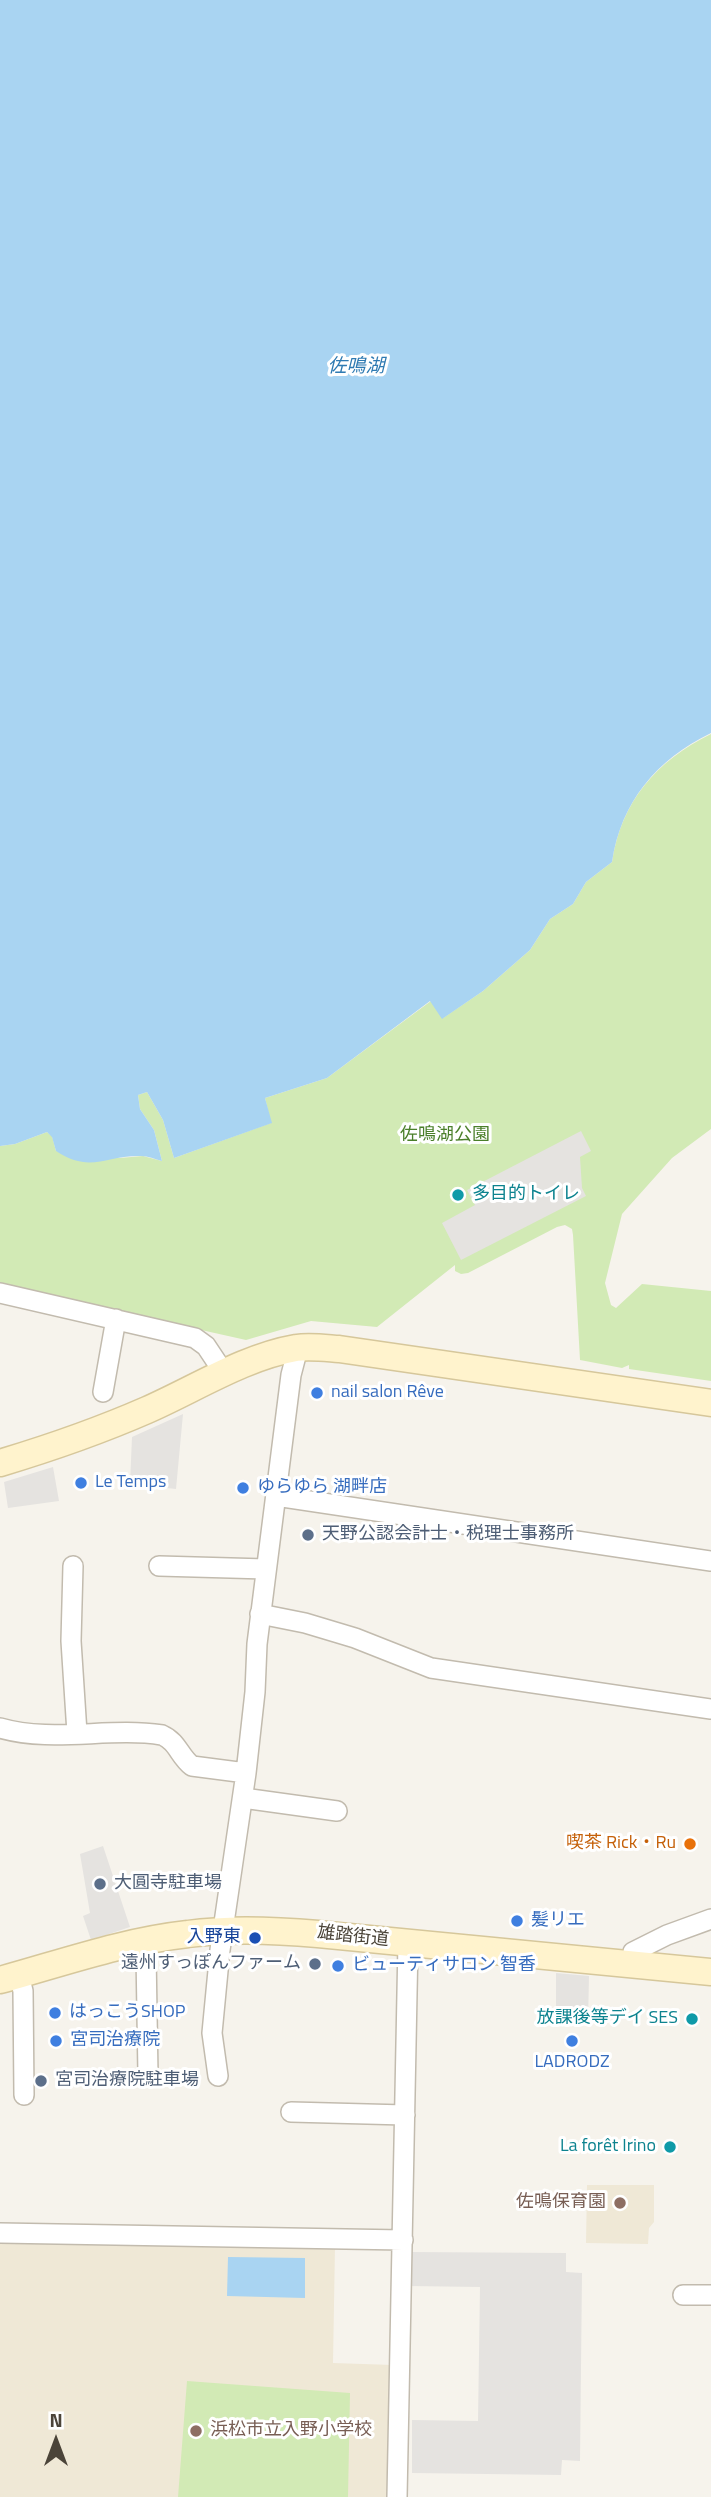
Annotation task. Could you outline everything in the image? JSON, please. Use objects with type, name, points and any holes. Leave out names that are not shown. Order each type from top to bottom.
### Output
[{"type":"street","points":[[0,1293],[195,1338],[206,1346],[224,1373]]},
{"type":"street","points":[[103,1392],[116,1319]]},
{"type":"street","points":[[218,2076],[212,2033],[223,1930],[246,1773],[260,1614],[292,1375],[298,1348]]},
{"type":"street","points":[[0,1463],[108,1426],[224,1373],[275,1353],[298,1348],[339,1349],[711,1403]]},
{"type":"street","points":[[276,1496],[711,1560]]},
{"type":"street","points":[[73,1566],[71,1641],[77,1733]]},
{"type":"street","points":[[159,1566],[266,1569]]},
{"type":"street","points":[[260,1614],[355,1638],[431,1668],[711,1709]]},
{"type":"street","points":[[0,1728],[22,1732],[162,1735],[171,1739],[184,1760],[192,1766],[246,1773]]},
{"type":"street","points":[[243,1798],[337,1811]]},
{"type":"street","points":[[631,1965],[633,1952],[667,1935],[711,1919]]},
{"type":"street","name":"雄踏街道","points":[[9,1978],[143,1941],[223,1930],[286,1931],[711,1972]]},
{"type":"street","points":[[143,1941],[146,1954],[148,2075]]},
{"type":"street","points":[[397,2497],[408,1943]]},
{"type":"street","points":[[9,1978],[23,1991],[24,2095]]},
{"type":"street","points":[[291,2112],[405,2115]]},
{"type":"street","points":[[0,2233],[403,2240]]},
{"type":"street","points":[[683,2295],[711,2295]]},
{"type":"shaded area","points":[[581,1131],[591,1151],[580,1157],[582,1188],[586,1196],[461,1260],[442,1223],[475,1205],[467,1190]]},
{"type":"shaded area","points":[[183,1414],[176,1489],[130,1484],[132,1437]]},
{"type":"shaded area","points":[[53,1467],[59,1501],[8,1508],[4,1482]]},
{"type":"shaded area","name":"大圓寺駐車場","points":[[103,1846],[130,1927],[91,1940],[83,1916],[90,1913],[80,1854]]},
{"type":"shaded area","points":[[556,1973],[589,1976],[588,2023],[556,2023]]},
{"type":"shaded area","name":"佐鳴保育園","points":[[587,2185],[654,2185],[654,2222],[649,2228],[648,2244],[586,2243]]},
{"type":"shaded area","name":"浜松市立入野小学校","points":[[0,2240],[335,2246],[333,2363],[393,2365],[390,2497],[0,2497]]},
{"type":"shaded area","points":[[408,2252],[566,2253],[566,2272],[582,2273],[580,2461],[562,2460],[561,2475],[412,2473],[412,2420],[478,2421],[480,2287],[408,2286]]},
{"type":"green space","name":"佐鳴湖公園","points":[[711,734],[711,1129],[672,1158],[622,1214],[605,1283],[611,1305],[616,1308],[642,1284],[711,1291],[711,1381],[629,1369],[629,1365],[622,1368],[580,1360],[573,1235],[572,1229],[565,1225],[468,1273],[455,1271],[455,1265],[377,1327],[311,1321],[246,1340],[0,1285],[0,1146],[15,1144],[47,1132],[52,1136],[56,1151],[120,1158],[143,1156],[162,1161],[154,1130],[140,1109],[138,1095],[147,1092],[163,1120],[174,1158],[271,1123],[265,1098],[327,1078],[431,1001],[443,1018],[483,991],[530,950],[550,919],[573,904],[586,882],[612,862],[624,820],[644,786],[674,757]]},
{"type":"green space","points":[[187,2381],[350,2393],[348,2497],[178,2497]]},
{"type":"water","name":"佐鳴湖","points":[[0,0],[711,0],[711,733],[674,756],[644,785],[624,820],[612,862],[586,882],[573,904],[550,919],[530,950],[483,991],[442,1019],[430,1001],[327,1078],[265,1098],[272,1123],[174,1158],[163,1120],[147,1092],[138,1095],[140,1109],[154,1130],[162,1161],[128,1156],[98,1162],[79,1161],[56,1151],[52,1137],[47,1132],[15,1144],[0,1146]]},
{"type":"water","points":[[228,2257],[305,2258],[305,2298],[227,2296]]},
{"type":"place","name":"多目的トイレ","points":[[458,1195]]},
{"type":"place","name":"nail salon Rêve","points":[[317,1393]]},
{"type":"place","name":"Le Temps","points":[[81,1483]]},
{"type":"place","name":"ゆらゆら 湖畔店","points":[[243,1488]]},
{"type":"place","name":"天野公認会計士・税理士事務所","points":[[308,1535]]},
{"type":"place","name":"喫茶 Rick・Ru","points":[[690,1844]]},
{"type":"place","name":"大圓寺駐車場","points":[[100,1884]]},
{"type":"place","name":"髪リエ","points":[[517,1921]]},
{"type":"place","name":"入野東","points":[[255,1938]]},
{"type":"place","name":"遠州すっぽんファーム","points":[[315,1964]]},
{"type":"place","name":"ビューティサロン 智香","points":[[338,1966]]},
{"type":"place","name":"はっこうSHOP","points":[[55,2013]]},
{"type":"place","name":"放課後等デイ SES","points":[[692,2019]]},
{"type":"place","name":"宮司治療院","points":[[56,2041]]},
{"type":"place","name":"LADRODZ","points":[[572,2041]]},
{"type":"place","name":"宮司治療院駐車場","points":[[41,2081]]},
{"type":"place","name":"La forêt Irino","points":[[670,2147]]},
{"type":"place","name":"佐鳴保育園","points":[[620,2203]]},
{"type":"place","name":"浜松市立入野小学校","points":[[196,2431]]}]
